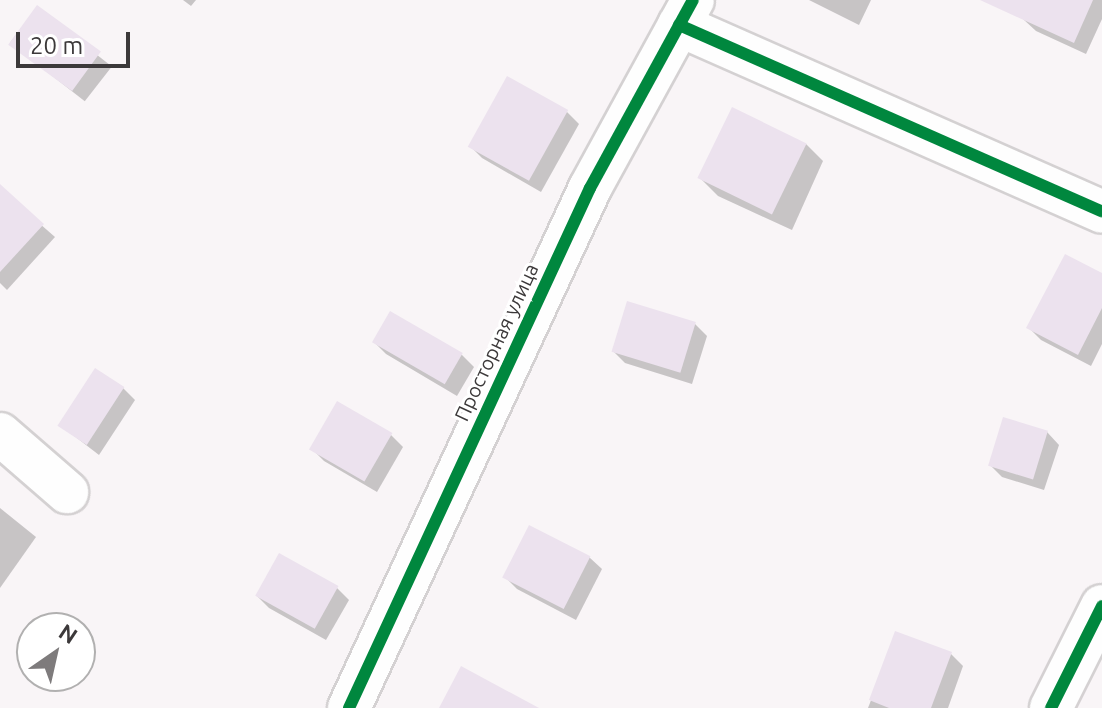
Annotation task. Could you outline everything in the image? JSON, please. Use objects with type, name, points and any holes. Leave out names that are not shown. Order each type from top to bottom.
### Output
[{"type":"street","points":[[686,13],[1102,212]]},
{"type":"street","name":"Просторная улица","points":[[349,708],[590,188],[686,13]]},
{"type":"street","points":[[0,434],[67,492]]},
{"type":"street","points":[[1051,708],[1102,606]]},
{"type":"building","points":[[980,0],[1093,0],[1074,43]]},
{"type":"building","points":[[37,5],[101,51],[72,91],[8,45]]},
{"type":"building","points":[[507,76],[568,110],[529,181],[468,147]]},
{"type":"building","points":[[732,107],[807,143],[772,214],[697,178]]},
{"type":"building","points":[[0,184],[44,224],[0,272]]},
{"type":"building","points":[[1065,254],[1102,273],[1102,308],[1078,355],[1026,328]]},
{"type":"building","points":[[627,301],[696,322],[680,373],[612,352]]},
{"type":"building","points":[[390,311],[463,353],[445,384],[372,342]]},
{"type":"building","points":[[95,368],[124,387],[87,445],[57,426]]},
{"type":"building","points":[[337,401],[392,433],[364,481],[309,449]]},
{"type":"building","points":[[1003,417],[1048,431],[1033,480],[988,466]]},
{"type":"building","points":[[529,525],[590,556],[564,609],[502,578]]},
{"type":"building","points":[[279,553],[338,586],[315,629],[255,596]]},
{"type":"building","points":[[895,631],[952,652],[931,708],[889,708],[869,700]]},
{"type":"building","points":[[461,666],[539,708],[439,708]]},
{"type":"cycle path","points":[[349,708],[590,188],[693,0]]},
{"type":"cycle path","points":[[679,25],[1102,212]]},
{"type":"cycle path","points":[[1051,708],[1102,606]]}]
